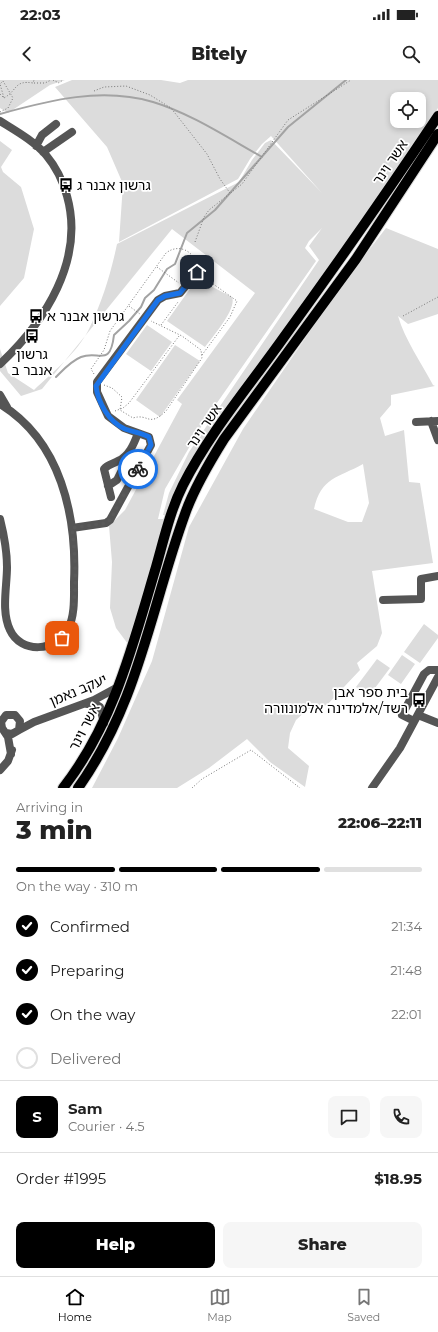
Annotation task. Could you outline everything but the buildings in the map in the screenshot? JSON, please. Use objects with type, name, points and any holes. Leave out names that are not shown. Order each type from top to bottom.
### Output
[{"type":"main road","name":"אשר וינר","points":[[63,788],[83,761],[104,723],[143,614],[173,510],[192,470],[438,116]]},
{"type":"main road","name":"אשר וינר","points":[[78,788],[100,754],[122,709],[143,652],[185,513],[210,462],[224,439],[356,259],[438,134]]},
{"type":"street","points":[[0,364],[31,331],[50,302],[62,278],[73,229],[71,210],[65,188],[53,164],[36,146],[3,123]]},
{"type":"street","points":[[36,146],[42,136],[56,124]]},
{"type":"street","points":[[43,152],[72,132]]},
{"type":"street","points":[[72,528],[106,523],[110,520],[151,445],[149,437],[116,423],[107,414],[96,392],[97,382],[158,300],[161,297],[180,293],[186,288],[197,268]]},
{"type":"street","points":[[0,370],[7,357]]},
{"type":"street","points":[[0,396],[9,410]]},
{"type":"street","points":[[0,404],[9,410],[36,436],[50,455],[65,494],[72,528],[75,575],[72,617],[68,629],[62,638],[54,644],[44,648],[34,648],[25,645],[10,631],[6,621],[6,554],[0,519]]},
{"type":"street","points":[[416,422],[435,421],[438,440]]},
{"type":"street","points":[[111,497],[104,469],[106,466],[124,458],[131,450],[138,433]]},
{"type":"street","points":[[108,486],[117,480],[122,470]]},
{"type":"street","points":[[383,600],[421,598],[421,579],[438,576]]},
{"type":"street","points":[[438,670],[429,670],[424,674],[402,715],[438,723]]},
{"type":"street","points":[[372,788],[400,748],[438,677]]},
{"type":"street","name":"יעקב נאמן","points":[[17,732],[47,717],[84,704],[118,687]]},
{"type":"street","points":[[84,704],[95,704],[100,707],[104,723]]},
{"type":"street","points":[[0,770],[8,761],[11,754],[17,732],[21,724],[17,716],[12,714],[3,715],[0,724],[6,733],[10,744],[11,754]]},
{"type":"street","name":"יעקב נאמן","points":[[17,716],[34,718],[47,717]]},
{"type":"street","points":[[6,733],[17,732]]},
{"type":"path","points":[[4,98],[11,94],[18,84],[23,82],[45,83],[51,80]]},
{"type":"path","points":[[53,80],[59,83],[62,80]]},
{"type":"path","points":[[195,242],[204,217],[209,210],[242,184],[288,120],[351,80]]},
{"type":"path","points":[[0,112],[8,108],[12,103],[13,98],[3,81],[0,84],[4,98]]},
{"type":"path","points":[[94,91],[104,87],[126,86],[150,95],[172,108],[207,154],[230,194]]},
{"type":"path","points":[[0,94],[4,98]]},
{"type":"path","points":[[172,249],[183,249],[193,256],[197,268],[237,301],[230,316],[202,355],[202,358],[166,411],[159,418],[153,420],[138,416],[134,418],[120,410],[122,396],[112,388],[97,382],[91,369],[104,350],[110,331],[166,253],[172,249]]},
{"type":"path","points":[[157,267],[186,288]]},
{"type":"path","points":[[161,326],[178,302],[169,295]]},
{"type":"path","points":[[403,316],[438,297]]},
{"type":"path","points":[[129,306],[145,318],[179,335],[201,350],[202,355]]},
{"type":"path","points":[[107,414],[120,410],[130,403],[179,335]]},
{"type":"path","points":[[192,788],[202,779],[251,750],[300,788]]},
{"type":"shaded area","points":[[0,80],[65,80],[50,85],[8,113],[0,108]]},
{"type":"shaded area","points":[[72,80],[161,80],[180,83],[188,80],[438,80],[438,108],[426,125],[426,92],[390,92],[390,128],[424,128],[214,433],[168,515],[163,515],[169,493],[189,452],[319,260],[309,246],[322,228],[309,241],[305,248],[316,261],[205,420],[165,489],[158,519],[167,519],[147,578],[141,604],[128,644],[116,628],[110,608],[112,562],[109,526],[125,510],[182,404],[177,400],[255,293],[172,229],[85,336],[94,319],[102,298],[117,244],[239,182],[252,160],[265,143],[271,140],[322,193],[271,136],[262,144],[250,159],[238,179],[119,242],[123,184],[107,147],[55,87]]},
{"type":"shaded area","points":[[0,141],[12,150],[1,167],[3,172],[21,187],[34,229],[24,278],[0,306]]},
{"type":"shaded area","points":[[386,228],[438,249],[438,314],[408,324],[398,316],[409,342],[433,385],[435,386],[391,395],[391,405],[380,418],[385,436],[404,430],[409,482],[420,483],[433,563],[372,571],[382,633],[377,646],[357,663],[360,670],[327,705],[308,709],[296,720],[290,733],[288,748],[309,766],[305,787],[270,762],[247,739],[209,768],[177,788],[92,788],[118,738],[152,661],[189,527],[243,429],[339,289]],"holes":[[[363,464],[369,503],[362,522],[348,522],[314,509],[317,498],[326,484],[338,476]]]},
{"type":"shaded area","points":[[197,279],[232,297],[233,302],[228,315],[205,347],[167,321]]},
{"type":"shaded area","points":[[147,325],[172,342],[151,371],[126,354]]},
{"type":"shaded area","points":[[85,336],[78,346],[64,362]]},
{"type":"shaded area","points":[[175,345],[200,361],[160,417],[136,400]]},
{"type":"shaded area","points":[[0,349],[8,373],[34,390],[64,362],[42,389],[21,396],[0,371]]},
{"type":"shaded area","points":[[424,624],[438,635],[438,638],[420,663],[404,652]]},
{"type":"shaded area","points":[[402,655],[415,664],[401,684],[388,675]]},
{"type":"shaded area","points":[[377,659],[390,668],[369,696],[356,687]]},
{"type":"waterway","points":[[56,377],[71,363],[81,357],[87,355],[107,355],[110,351],[114,335],[141,307],[145,298],[154,290],[167,269],[175,264],[187,233],[215,210],[288,127],[346,80]]},
{"type":"waterway","points":[[0,114],[38,104],[76,97],[115,96],[134,98],[153,102],[181,113],[209,126],[262,157]]},
{"type":"way so far","points":[[62,638],[68,629],[72,617],[75,575],[72,528],[106,523],[110,520],[118,508],[138,469]]},
{"type":"place","name":"גרשון אבנר ג","points":[[66,185]]},
{"type":"place","name":"גרשון אבנר א","points":[[36,316]]},
{"type":"place","name":"גרשון אנבר ב","points":[[32,336]]},
{"type":"place","name":"בית ספר אבן רשד/אלמדינה אלמונוורה","points":[[419,700]]},
{"type":"route","points":[[138,469],[152,441],[146,435],[124,428],[108,416],[96,392],[97,382],[158,300],[161,297],[180,293],[186,288],[197,272]]}]
